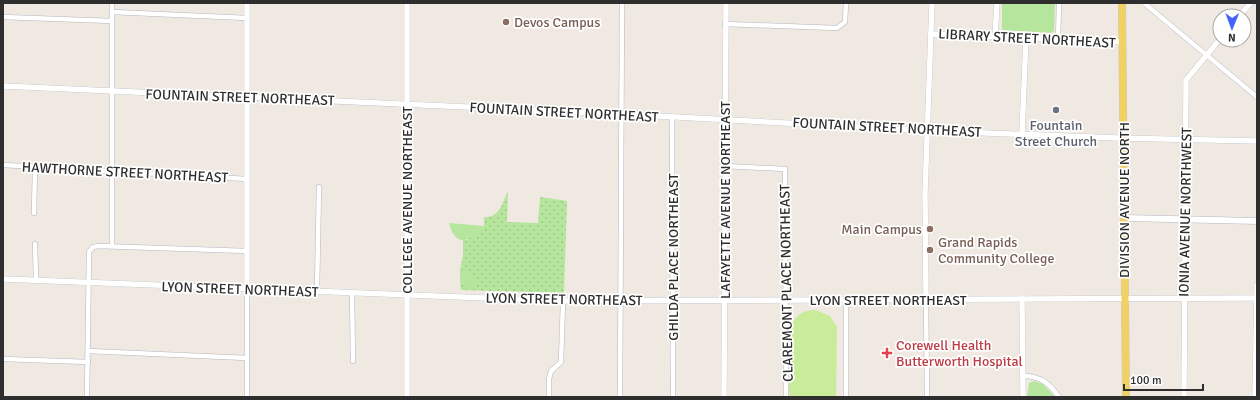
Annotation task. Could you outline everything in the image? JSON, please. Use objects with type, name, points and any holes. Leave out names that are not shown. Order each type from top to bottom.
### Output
[{"type":"main road","name":"DIVISION AVENUE NORTH","points":[[1122,3],[1126,397]]},
{"type":"main road","points":[[1125,218],[1257,221]]},
{"type":"street","points":[[112,3],[112,246]]},
{"type":"street","points":[[247,3],[247,397]]},
{"type":"street","name":"COLLEGE AVENUE NORTHEAST","points":[[407,3],[407,397]]},
{"type":"street","points":[[620,397],[622,3]]},
{"type":"street","name":"LAFAYETTE AVENUE NORTHEAST","points":[[724,397],[726,3]]},
{"type":"street","points":[[725,24],[827,29],[842,26],[845,22],[846,3]]},
{"type":"street","points":[[927,397],[925,193],[932,3]]},
{"type":"street","points":[[995,37],[997,3]]},
{"type":"street","points":[[1058,40],[1059,3]]},
{"type":"street","points":[[1144,3],[1257,96]]},
{"type":"street","points":[[112,12],[247,18]]},
{"type":"street","points":[[3,17],[112,21]]},
{"type":"street","name":"LIBRARY STREET NORTHEAST","points":[[931,34],[1123,42]]},
{"type":"street","points":[[1022,134],[1026,38]]},
{"type":"street","name":"IONIA AVENUE NORTHWEST","points":[[1184,397],[1186,80],[1212,47]]},
{"type":"street","name":"FOUNTAIN STREET NORTHEAST","points":[[3,86],[621,114],[927,130],[1124,138],[1257,141]]},
{"type":"street","name":"GHILDA PLACE NORTHEAST","points":[[672,117],[674,300],[673,397]]},
{"type":"street","name":"HAWTHORNE STREET NORTHEAST","points":[[3,165],[113,170],[248,179]]},
{"type":"street","name":"CLAREMONT PLACE NORTHEAST","points":[[724,166],[785,169],[786,397]]},
{"type":"street","points":[[34,213],[35,167]]},
{"type":"street","points":[[317,291],[319,187]]},
{"type":"street","points":[[35,244],[36,280]]},
{"type":"street","points":[[88,397],[89,252],[93,247],[112,246],[247,252]]},
{"type":"street","name":"LYON STREET NORTHEAST","points":[[3,279],[563,301],[1256,298]]},
{"type":"street","points":[[1255,397],[1257,285]]},
{"type":"street","points":[[352,293],[353,361]]},
{"type":"street","points":[[1022,299],[1023,397]]},
{"type":"street","points":[[846,300],[846,397]]},
{"type":"street","points":[[549,397],[549,379],[551,371],[561,362],[563,301]]},
{"type":"street","points":[[88,351],[247,358]]},
{"type":"street","points":[[3,359],[88,362]]},
{"type":"street","points":[[1023,376],[1040,378],[1052,388],[1058,397]]},
{"type":"green space","points":[[1002,3],[1055,3],[1054,31],[1051,33],[1002,30]]},
{"type":"green space","points":[[508,191],[507,222],[538,223],[540,197],[567,201],[564,293],[461,290],[460,279],[466,282],[468,270],[460,270],[463,256],[463,240],[467,240],[484,226],[484,217],[494,215],[500,209]]},
{"type":"green space","points":[[449,223],[484,226],[469,238],[460,240],[452,231]]},
{"type":"green space","points":[[460,270],[468,270],[476,278],[475,287],[466,286],[466,282],[460,279]]},
{"type":"green space","points":[[816,310],[830,316],[837,327],[836,397],[790,397],[789,336],[791,328],[799,315],[806,311]]},
{"type":"green space","points":[[1034,381],[1043,384],[1055,397],[1027,397],[1029,383]]},
{"type":"place","name":"Devos Campus","points":[[506,22]]},
{"type":"place","name":"Fountain Street Church","points":[[1056,110]]},
{"type":"place","name":"Main Campus","points":[[930,229]]},
{"type":"place","name":"Grand Rapids Community College","points":[[930,250]]},
{"type":"place","name":"Corewell Health Butterworth Hospital","points":[[887,353]]}]
